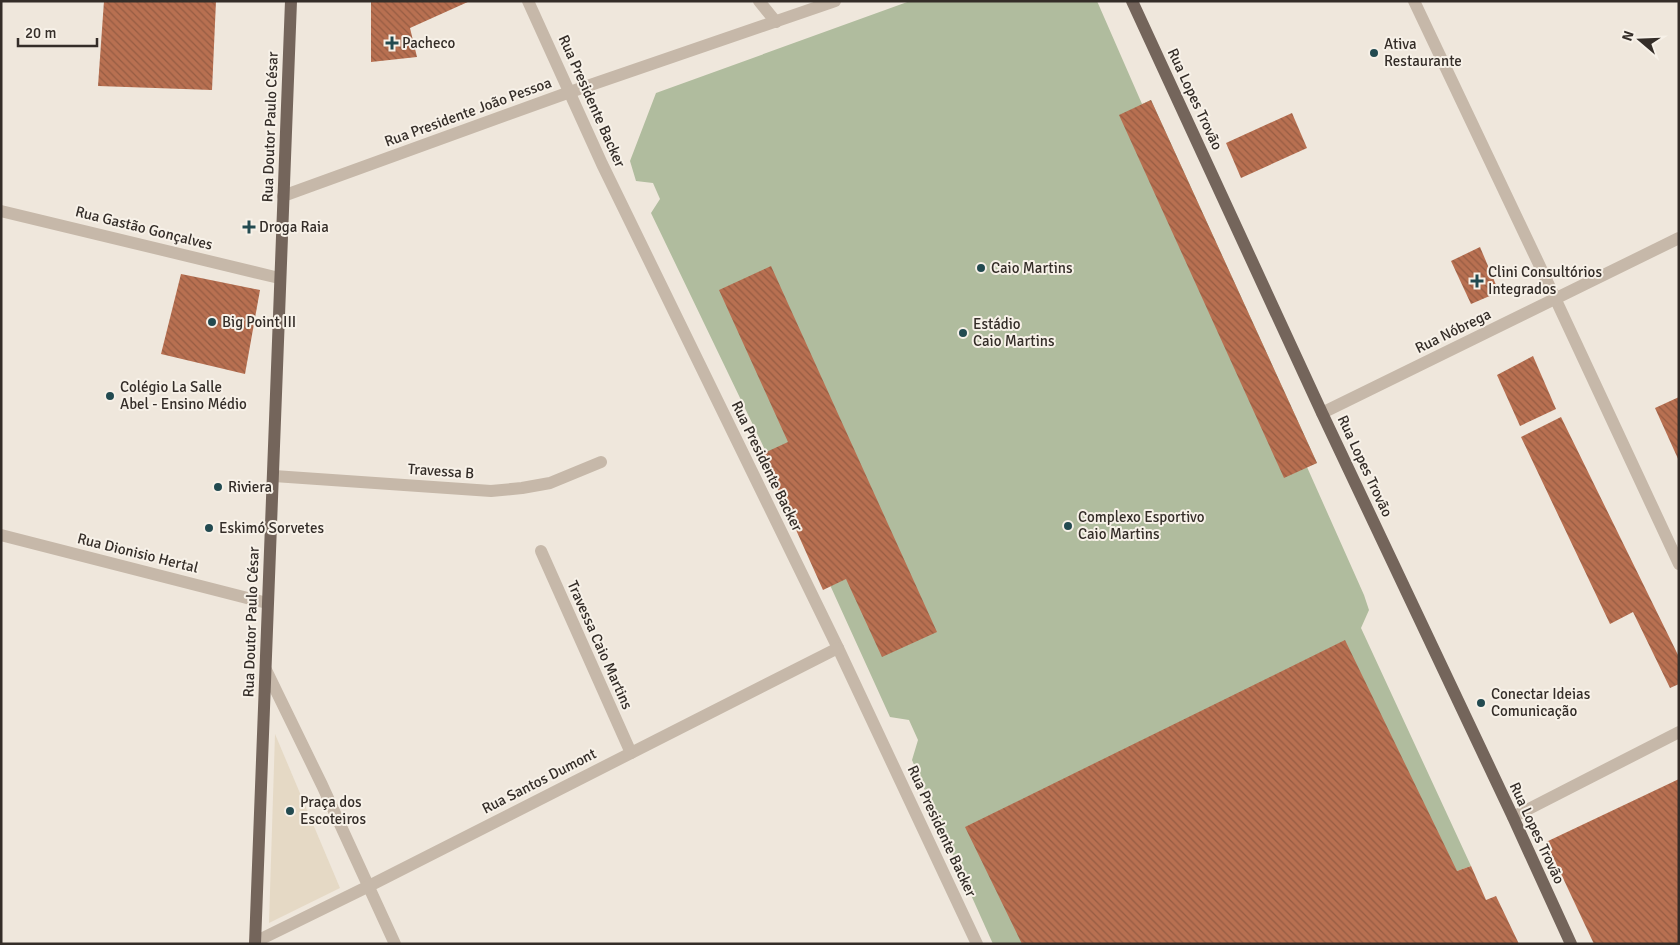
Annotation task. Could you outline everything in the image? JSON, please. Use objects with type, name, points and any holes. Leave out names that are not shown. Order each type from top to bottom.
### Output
[{"type":"main road","name":"Rua Doutor Paulo César","points":[[255,943],[291,1]]},
{"type":"main road","name":"Rua Lopes Trovão","points":[[1132,1],[1322,413],[1571,944]]},
{"type":"street","name":"Rua Presidente Backer","points":[[528,1],[602,164],[838,648],[977,944]]},
{"type":"street","points":[[759,1],[776,22]]},
{"type":"street","name":"Rua Presidente João Pessoa","points":[[283,196],[570,92],[835,1]]},
{"type":"street","points":[[1414,1],[1556,298],[1679,564]]},
{"type":"street","name":"Rua Gastão Gonçalves","points":[[1,211],[279,278]]},
{"type":"street","name":"Rua Nóbrega","points":[[1322,413],[1679,238]]},
{"type":"street","name":"Travessa B","points":[[274,476],[491,491],[522,488],[550,482],[602,462]]},
{"type":"street","name":"Rua Dionisio Hertal","points":[[1,534],[267,603]]},
{"type":"street","name":"Travessa Caio Martins","points":[[540,551],[631,753]]},
{"type":"street","name":"Rua Santos Dumont","points":[[255,943],[838,648]]},
{"type":"street","points":[[266,670],[322,785],[395,944]]},
{"type":"street","points":[[1513,817],[1679,732]]},
{"type":"green space","name":"Complexo Esportivo Caio Martins","points":[[910,1],[1097,1],[1142,104],[1151,100],[1317,463],[1307,467],[1369,610],[1361,628],[1471,866],[1457,871],[1421,944],[993,944],[912,760],[918,740],[909,720],[890,717],[830,585],[651,213],[660,199],[653,183],[636,181],[630,161],[656,93]]},
{"type":"shaded area","name":"Praça dos Escoteiros","points":[[275,734],[340,888],[269,923]]},
{"type":"building","points":[[104,1],[216,1],[212,90],[98,86]]},
{"type":"building","name":"Pacheco","points":[[371,1],[470,1],[410,28],[417,57],[371,62]]},
{"type":"building","points":[[1151,100],[1317,463],[1284,478],[1119,115]]},
{"type":"building","points":[[1292,113],[1307,148],[1241,178],[1226,143]]},
{"type":"building","name":"Clini Consultórios Integrados","points":[[1480,247],[1499,292],[1471,304],[1451,261]]},
{"type":"building","points":[[771,266],[937,632],[882,657],[846,579],[823,590],[762,454],[788,442],[719,290]]},
{"type":"building","name":"Big Point III","points":[[181,274],[260,290],[245,374],[161,354]]},
{"type":"building","points":[[1533,356],[1556,409],[1520,426],[1497,375]]},
{"type":"building","points":[[1679,397],[1679,461],[1655,408]]},
{"type":"building","points":[[1561,417],[1679,657],[1679,684],[1670,688],[1633,612],[1610,624],[1521,437]]},
{"type":"building","points":[[1345,640],[1457,871],[1471,866],[1486,900],[1496,896],[1519,944],[1022,944],[965,827]]},
{"type":"building","points":[[1679,779],[1679,944],[1594,944],[1546,842]]},
{"type":"place","name":"Pacheco","points":[[392,43]]},
{"type":"place","name":"Ativa Restaurante","points":[[1374,53]]},
{"type":"place","name":"Droga Raia","points":[[249,227]]},
{"type":"place","name":"Caio Martins","points":[[981,268]]},
{"type":"place","name":"Clini Consultórios Integrados","points":[[1477,281]]},
{"type":"place","name":"Big Point III","points":[[212,322]]},
{"type":"place","name":"Estádio Caio Martins","points":[[963,333]]},
{"type":"place","name":"Colégio La Salle Abel - Ensino Médio","points":[[110,396]]},
{"type":"place","name":"Riviera","points":[[218,487]]},
{"type":"place","name":"Complexo Esportivo Caio Martins","points":[[1068,526]]},
{"type":"place","name":"Eskimó Sorvetes","points":[[209,528]]},
{"type":"place","name":"Conectar Ideias Comunicação","points":[[1481,703]]},
{"type":"place","name":"Praça dos Escoteiros","points":[[290,811]]}]
